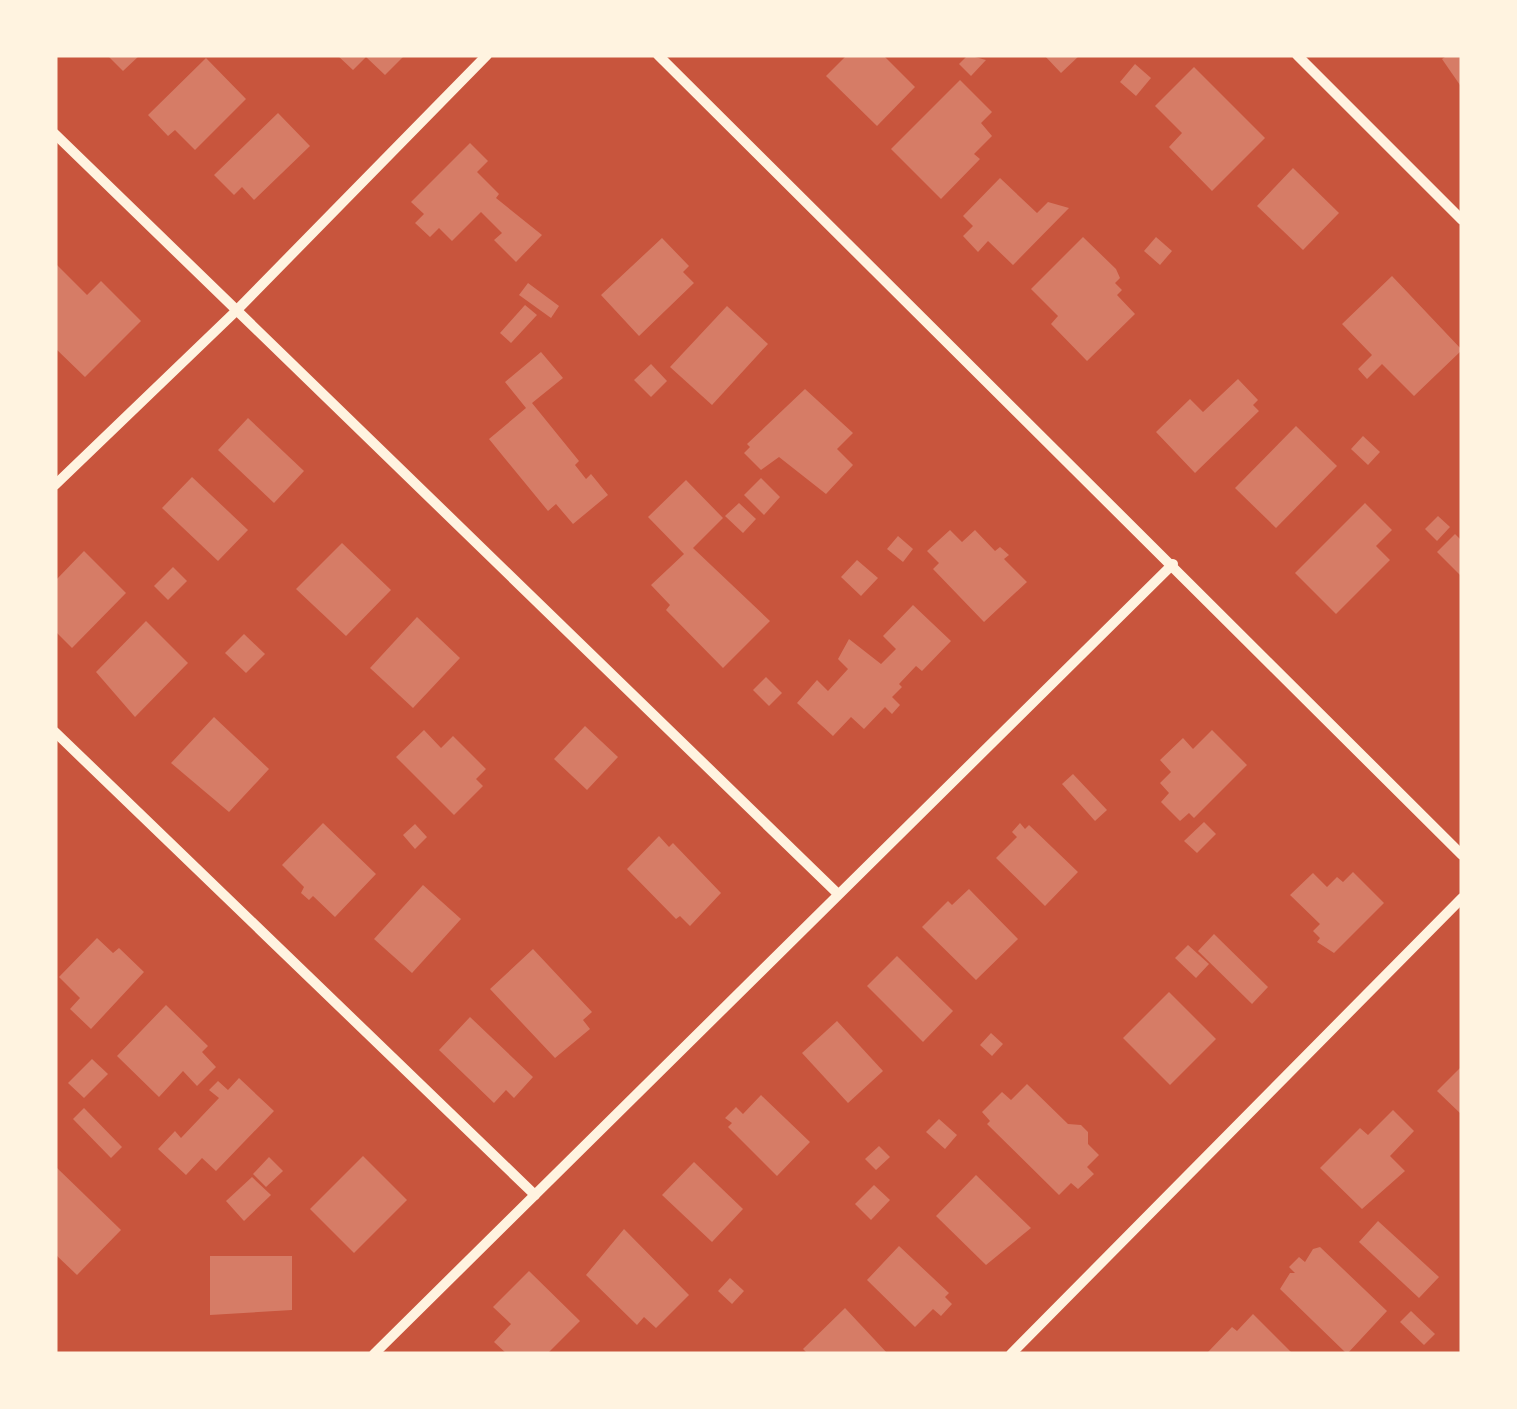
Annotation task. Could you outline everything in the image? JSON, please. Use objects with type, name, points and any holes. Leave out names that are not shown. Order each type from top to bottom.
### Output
[{"type":"street","points":[[55,485],[236,311],[487,55]]},
{"type":"street","points":[[658,55],[1462,855]]},
{"type":"street","points":[[1298,55],[1462,220]]},
{"type":"street","points":[[55,134],[836,892]]},
{"type":"street","points":[[374,1354],[836,892],[1172,564]]},
{"type":"street","points":[[55,732],[535,1195]]},
{"type":"street","points":[[1011,1354],[1462,898]]},
{"type":"building","points":[[107,55],[140,55],[123,71]]},
{"type":"building","points":[[337,55],[405,55],[385,75],[366,57],[353,70]]},
{"type":"building","points":[[847,55],[883,55],[915,87],[877,126],[826,76]]},
{"type":"building","points":[[968,55],[986,60],[971,76],[959,64]]},
{"type":"building","points":[[1044,55],[1080,55],[1061,73]]},
{"type":"building","points":[[1462,55],[1462,88],[1442,59]]},
{"type":"building","points":[[206,58],[246,99],[195,150],[175,130],[168,136],[148,115]]},
{"type":"building","points":[[1135,64],[1151,78],[1136,96],[1120,82]]},
{"type":"building","points":[[1194,67],[1265,138],[1212,191],[1169,147],[1182,133],[1155,106]]},
{"type":"building","points":[[960,80],[992,112],[981,123],[992,136],[974,154],[980,159],[941,199],[891,149]]},
{"type":"building","points":[[278,113],[310,146],[254,200],[242,187],[234,195],[214,175]]},
{"type":"building","points":[[470,143],[488,161],[477,172],[499,194],[496,198],[542,235],[516,262],[494,240],[502,233],[481,212],[452,241],[439,228],[430,237],[415,223],[424,214],[411,202]]},
{"type":"building","points":[[1293,168],[1339,213],[1303,250],[1257,206]]},
{"type":"building","points":[[1000,178],[1037,213],[1048,202],[1069,208],[1013,265],[988,241],[978,252],[963,236],[973,226],[963,216]]},
{"type":"building","points":[[1083,237],[1116,269],[1120,278],[1115,283],[1122,290],[1117,295],[1135,314],[1087,361],[1051,324],[1058,316],[1031,289]]},
{"type":"building","points":[[1156,237],[1172,251],[1160,265],[1144,251]]},
{"type":"building","points":[[662,238],[689,266],[683,272],[694,283],[639,336],[601,295]]},
{"type":"building","points":[[55,263],[87,295],[101,281],[141,321],[85,377],[55,348]]},
{"type":"building","points":[[1392,276],[1462,350],[1414,396],[1382,364],[1367,379],[1358,369],[1372,355],[1342,324]]},
{"type":"building","points":[[528,283],[559,306],[551,318],[519,295]]},
{"type":"building","points":[[525,305],[537,315],[511,343],[500,333]]},
{"type":"building","points":[[727,306],[768,344],[712,405],[670,367]]},
{"type":"building","points":[[541,352],[563,378],[532,403],[579,461],[575,465],[586,479],[591,474],[608,495],[573,524],[556,504],[548,511],[489,439],[526,408],[505,382]]},
{"type":"building","points":[[651,364],[667,381],[651,397],[634,380]]},
{"type":"building","points":[[1238,379],[1258,400],[1253,405],[1259,411],[1195,473],[1156,432],[1190,399],[1203,412]]},
{"type":"building","points":[[805,389],[853,433],[837,449],[853,465],[826,494],[779,457],[761,470],[744,453],[750,447],[747,444]]},
{"type":"building","points":[[248,418],[304,471],[274,503],[218,450]]},
{"type":"building","points":[[1296,426],[1337,466],[1276,528],[1235,488]]},
{"type":"building","points":[[1363,436],[1380,452],[1368,465],[1351,449]]},
{"type":"building","points":[[192,477],[248,530],[218,561],[162,508]]},
{"type":"building","points":[[761,478],[780,497],[764,515],[744,495]]},
{"type":"building","points":[[686,480],[723,518],[693,548],[770,621],[723,668],[666,610],[670,605],[651,585],[684,554],[648,517]]},
{"type":"building","points":[[739,503],[756,519],[743,533],[725,516]]},
{"type":"building","points":[[1365,503],[1392,530],[1376,546],[1390,560],[1336,614],[1295,573]]},
{"type":"building","points":[[1438,516],[1450,527],[1437,541],[1425,529]]},
{"type":"building","points":[[950,530],[962,542],[975,530],[995,551],[1000,547],[1009,555],[1004,559],[1027,582],[984,622],[933,569],[939,563],[927,551]]},
{"type":"building","points":[[1455,534],[1462,541],[1462,577],[1437,552]]},
{"type":"building","points":[[898,536],[913,549],[903,562],[887,549]]},
{"type":"building","points":[[342,543],[391,590],[346,636],[296,589]]},
{"type":"building","points":[[84,551],[126,593],[72,648],[55,631],[55,581]]},
{"type":"building","points":[[857,560],[878,578],[861,596],[841,577]]},
{"type":"building","points":[[173,567],[187,581],[168,600],[154,586]]},
{"type":"building","points":[[913,605],[951,641],[922,671],[916,666],[899,684],[902,687],[892,697],[900,705],[892,714],[885,707],[864,729],[851,717],[833,736],[797,703],[817,680],[828,691],[848,669],[838,659],[849,639],[881,664],[896,649],[883,636]]},
{"type":"building","points":[[417,617],[460,658],[413,708],[370,668]]},
{"type":"building","points":[[146,621],[188,663],[135,717],[96,672]]},
{"type":"building","points":[[244,634],[265,654],[246,673],[225,653]]},
{"type":"building","points":[[766,677],[782,693],[769,706],[753,690]]},
{"type":"building","points":[[214,717],[269,769],[229,812],[171,763]]},
{"type":"building","points":[[585,726],[618,757],[587,790],[554,759]]},
{"type":"building","points":[[424,730],[441,748],[453,736],[486,769],[476,779],[483,786],[454,815],[396,757]]},
{"type":"building","points":[[1212,730],[1247,765],[1194,818],[1189,813],[1180,821],[1161,802],[1169,793],[1160,783],[1171,772],[1160,760],[1183,738],[1193,749]]},
{"type":"building","points":[[1073,774],[1107,810],[1095,821],[1062,784]]},
{"type":"building","points":[[1204,822],[1216,834],[1197,853],[1184,841]]},
{"type":"building","points":[[323,823],[376,874],[335,917],[313,896],[309,900],[301,893],[304,887],[282,865]]},
{"type":"building","points":[[1020,823],[1025,829],[1029,825],[1078,872],[1045,906],[996,858],[1017,837],[1012,832]]},
{"type":"building","points":[[415,824],[427,837],[415,849],[403,835]]},
{"type":"building","points":[[659,836],[669,847],[673,843],[721,893],[690,926],[680,916],[676,919],[627,869]]},
{"type":"building","points":[[1353,872],[1384,903],[1334,953],[1317,942],[1320,938],[1313,931],[1320,924],[1290,895],[1313,873],[1327,887],[1337,877],[1343,882]]},
{"type":"building","points":[[423,885],[461,919],[412,973],[374,939]]},
{"type":"building","points":[[969,889],[1018,939],[976,980],[922,927],[948,901],[952,905]]},
{"type":"building","points":[[1214,934],[1268,987],[1252,1004],[1198,951]]},
{"type":"building","points":[[97,938],[113,953],[119,948],[144,972],[91,1029],[70,1009],[80,998],[59,977]]},
{"type":"building","points":[[1188,945],[1209,964],[1196,978],[1175,958]]},
{"type":"building","points":[[533,949],[592,1012],[583,1020],[590,1029],[555,1058],[490,989]]},
{"type":"building","points":[[897,956],[953,1011],[923,1042],[867,986]]},
{"type":"building","points":[[1169,992],[1216,1039],[1170,1085],[1123,1038]]},
{"type":"building","points":[[166,1005],[208,1046],[202,1052],[216,1067],[197,1086],[183,1071],[159,1097],[117,1056]]},
{"type":"building","points":[[470,1017],[533,1077],[514,1098],[506,1090],[494,1103],[439,1050]]},
{"type":"building","points":[[837,1021],[883,1071],[848,1103],[802,1053]]},
{"type":"building","points":[[991,1033],[1003,1044],[992,1056],[980,1045]]},
{"type":"building","points":[[92,1059],[108,1074],[84,1098],[68,1083]]},
{"type":"building","points":[[1462,1066],[1462,1115],[1437,1091]]},
{"type":"building","points":[[239,1078],[274,1111],[216,1171],[202,1158],[186,1175],[158,1149],[175,1131],[181,1138],[219,1098],[209,1090],[218,1081],[228,1090]]},
{"type":"building","points":[[1027,1084],[1068,1124],[1081,1125],[1088,1132],[1088,1144],[1099,1155],[1087,1167],[1094,1174],[1078,1189],[1071,1183],[1059,1195],[987,1124],[990,1121],[982,1112],[1002,1092],[1011,1100]]},
{"type":"building","points":[[761,1095],[810,1142],[777,1176],[728,1127],[732,1123],[725,1118],[736,1107],[743,1114]]},
{"type":"building","points":[[84,1108],[122,1147],[111,1158],[73,1119]]},
{"type":"building","points":[[1393,1110],[1414,1131],[1390,1156],[1405,1171],[1362,1209],[1320,1168],[1360,1128],[1368,1135]]},
{"type":"building","points":[[939,1119],[957,1135],[945,1149],[926,1132]]},
{"type":"building","points":[[879,1146],[890,1157],[876,1170],[865,1159]]},
{"type":"building","points":[[363,1156],[407,1200],[354,1253],[310,1209]]},
{"type":"building","points":[[269,1157],[283,1171],[266,1187],[253,1174]]},
{"type":"building","points":[[694,1162],[743,1209],[712,1242],[662,1195]]},
{"type":"building","points":[[55,1166],[121,1230],[77,1275],[55,1254]]},
{"type":"building","points":[[976,1175],[1031,1228],[986,1265],[936,1216]]},
{"type":"building","points":[[252,1177],[271,1195],[244,1221],[226,1201]]},
{"type":"building","points":[[874,1185],[890,1200],[871,1220],[855,1204]]},
{"type":"building","points":[[1378,1221],[1439,1277],[1419,1298],[1359,1242]]},
{"type":"building","points":[[624,1229],[689,1295],[656,1328],[644,1317],[637,1325],[586,1275]]},
{"type":"building","points":[[899,1246],[949,1293],[945,1297],[952,1304],[941,1316],[933,1309],[915,1327],[867,1280]]},
{"type":"building","points":[[1320,1247],[1387,1311],[1347,1354],[1280,1289],[1290,1273],[1295,1273],[1289,1267],[1299,1257],[1305,1262],[1313,1249]]},
{"type":"building","points":[[210,1256],[292,1256],[292,1310],[210,1315]]},
{"type":"building","points":[[529,1271],[580,1321],[547,1354],[507,1354],[494,1342],[511,1324],[493,1307]]},
{"type":"building","points":[[730,1278],[744,1291],[732,1304],[718,1291]]},
{"type":"building","points":[[845,1308],[888,1354],[808,1354],[803,1349]]},
{"type":"building","points":[[1411,1311],[1435,1334],[1424,1345],[1400,1322]]},
{"type":"building","points":[[1253,1314],[1293,1354],[1208,1352],[1232,1327],[1237,1331]]}]
